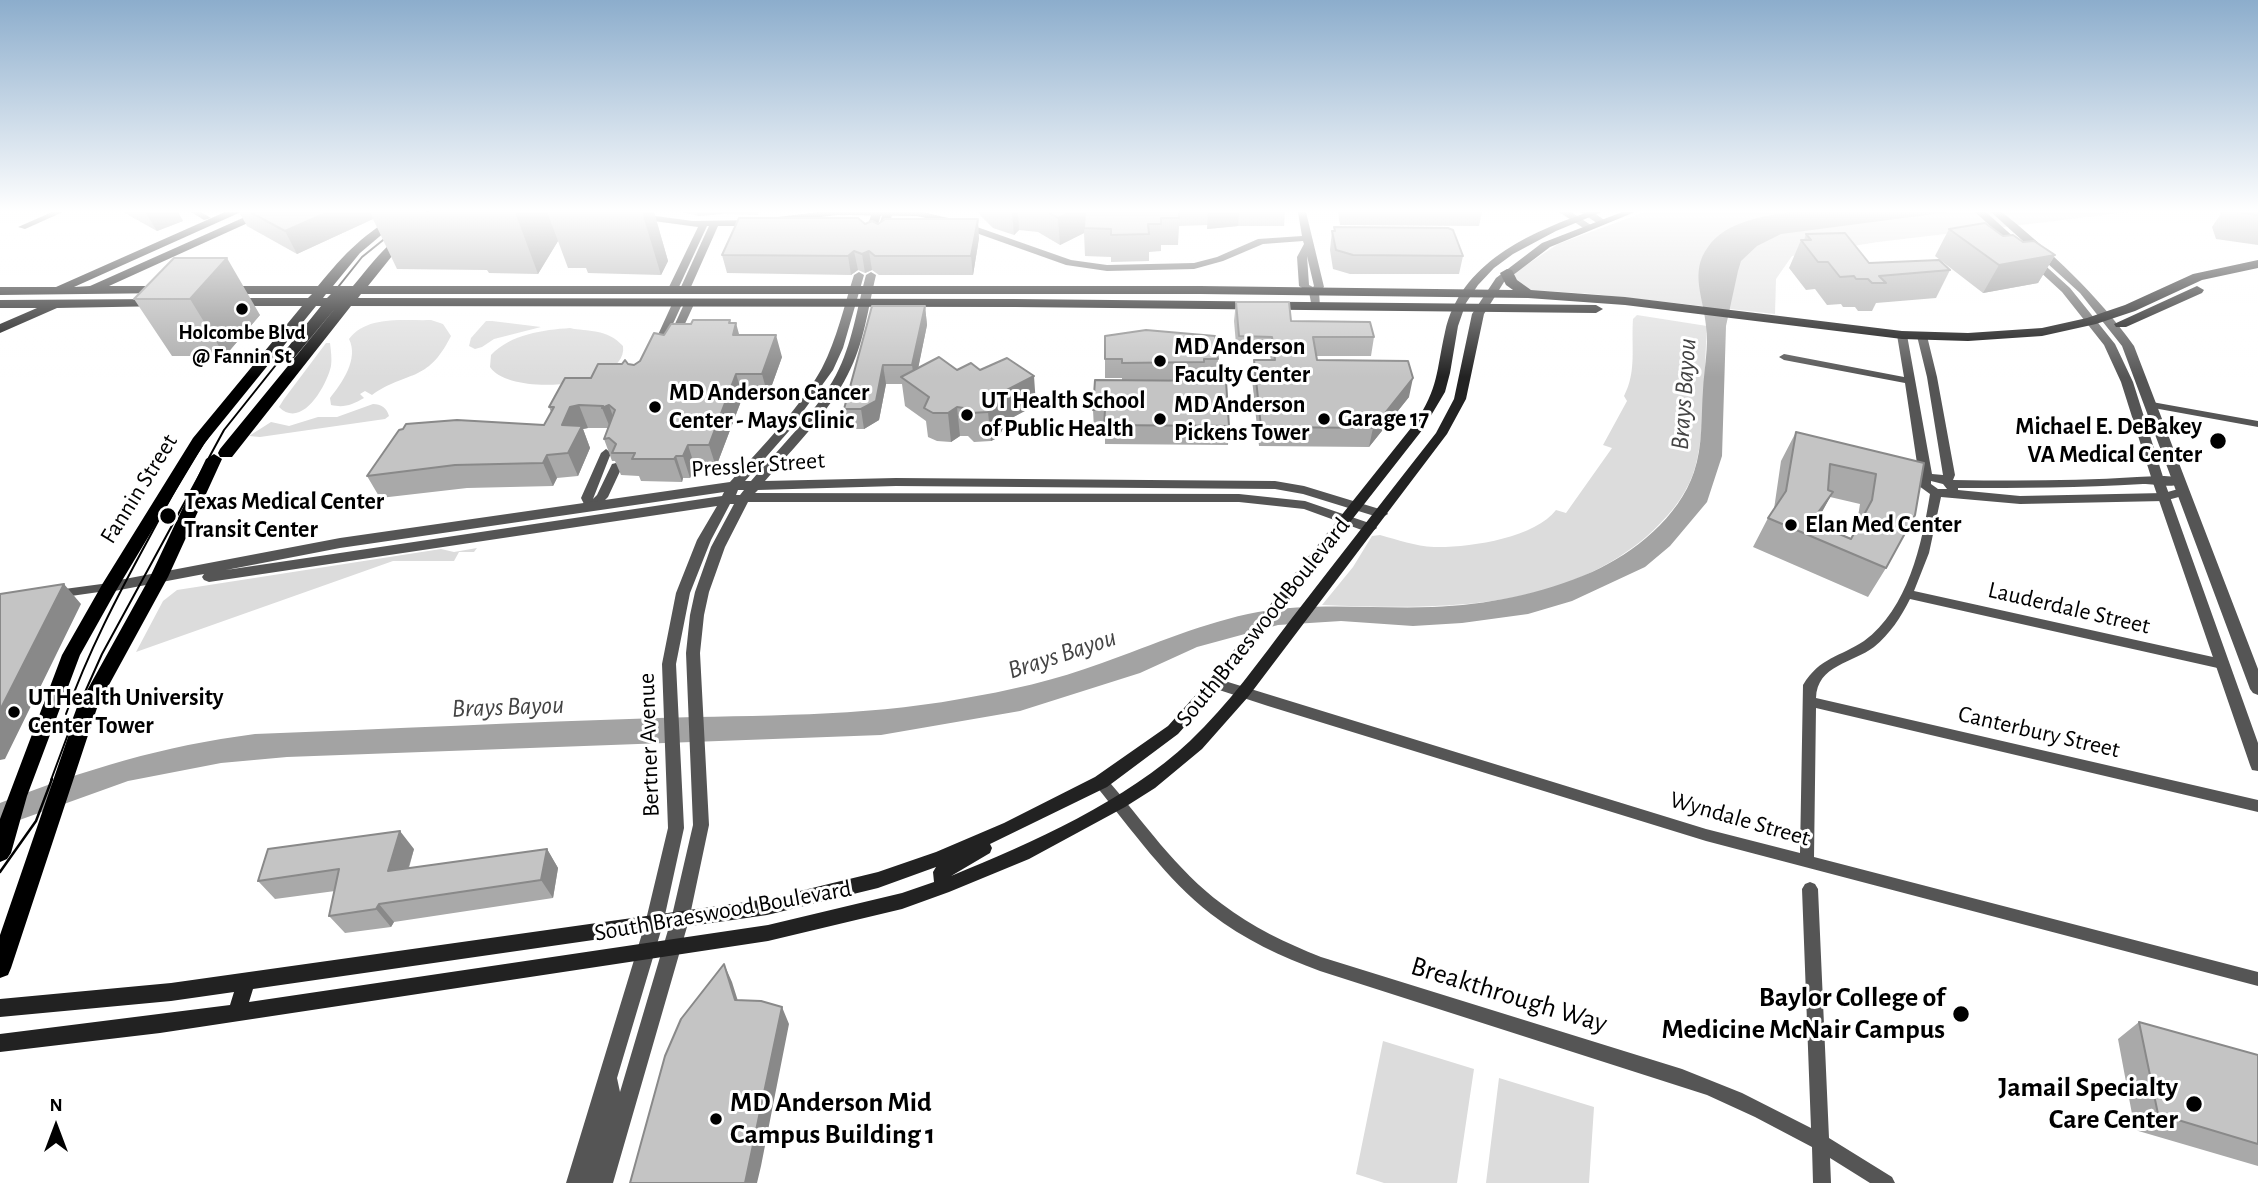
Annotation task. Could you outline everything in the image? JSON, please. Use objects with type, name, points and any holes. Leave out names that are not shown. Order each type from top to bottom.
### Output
[{"type":"main road","points":[[2,303],[94,267]]},
{"type":"main road","points":[[95,267],[105,278],[124,275]]},
{"type":"main road","points":[[0,329],[95,267]]},
{"type":"main road","points":[[0,321],[124,267]]},
{"type":"main road","points":[[2,303],[85,290],[142,267]]},
{"type":"main road","points":[[123,564],[156,485],[184,445],[279,326],[330,267]]},
{"type":"main road","name":"Fannin Street","points":[[0,853],[32,756],[71,655],[109,587],[198,441],[341,267]]},
{"type":"main road","name":"Fannin Street","points":[[0,968],[89,705],[152,581],[245,410],[359,267]]},
{"type":"main road","points":[[220,456],[370,267]]},
{"type":"main road","points":[[1457,308],[1491,267]]},
{"type":"main road","name":"South Braeswood Boulevard","points":[[0,1043],[237,1012],[768,933],[852,915],[943,887],[1023,854],[1149,783],[1196,745],[1243,693],[1441,434],[1460,399],[1466,379],[1472,331],[1480,308],[1489,293],[1515,267]]},
{"type":"main road","points":[[2111,321],[2187,281],[2237,267]]},
{"type":"main road","points":[[2232,268],[2251,275]]},
{"type":"main road","points":[[328,270],[367,270]]},
{"type":"main road","points":[[1507,273],[1511,282],[1528,294]]},
{"type":"main road","points":[[1016,296],[1314,291],[1528,294],[1902,339],[2011,344],[2051,340],[2111,321],[2143,316],[2198,289],[2251,275]]},
{"type":"main road","points":[[349,295],[643,302],[681,297],[704,289],[861,289],[1315,306],[1664,310]]},
{"type":"main road","points":[[219,303],[349,295],[681,296],[861,289]]},
{"type":"main road","points":[[2,303],[48,297],[183,296],[85,290]]},
{"type":"main road","points":[[206,290],[305,299],[328,320]]},
{"type":"main road","name":"South Braeswood Boulevard","points":[[0,1008],[171,992],[767,907],[848,889],[910,870],[1010,828],[1101,782],[1173,730],[1219,678],[1419,426],[1438,395],[1457,308]]},
{"type":"main road","points":[[943,887],[942,872],[981,850],[1010,828]]},
{"type":"main road","points":[[848,889],[852,915]]},
{"type":"main road","points":[[237,1012],[246,982]]},
{"type":"street","points":[[667,352],[678,328],[681,296],[690,267]]},
{"type":"street","points":[[650,360],[695,267]]},
{"type":"street","points":[[1101,267],[1142,267]]},
{"type":"street","points":[[1303,267],[1304,286],[1314,291],[1315,306]]},
{"type":"street","points":[[2042,267],[2066,290],[2109,344],[2127,382],[2158,480],[2258,765]]},
{"type":"street","points":[[2058,267],[2111,321],[2128,346],[2258,689]]},
{"type":"street","name":"Bertner Avenue","points":[[576,1183],[654,924],[676,828],[677,783],[669,664],[683,593],[704,540],[734,486],[798,412],[827,370],[861,289]]},
{"type":"street","name":"Bertner Avenue","points":[[603,1183],[680,920],[701,825],[693,667],[697,615],[702,592],[718,547],[744,498],[814,415],[843,373],[861,289]]},
{"type":"street","points":[[666,328],[678,328]]},
{"type":"street","points":[[1902,339],[1924,470],[1928,477],[1950,486],[2020,500],[2164,497],[2181,487]]},
{"type":"street","points":[[1923,341],[1950,486]]},
{"type":"street","points":[[1784,357],[1909,381]]},
{"type":"street","points":[[1870,372],[1907,368]]},
{"type":"street","points":[[2152,405],[2258,424]]},
{"type":"street","points":[[798,412],[814,415]]},
{"type":"street","points":[[590,513],[587,498],[609,448]]},
{"type":"street","points":[[590,513],[602,497],[615,467]]},
{"type":"street","points":[[1928,477],[1923,483],[1936,493]]},
{"type":"street","points":[[1936,493],[1950,486],[2061,485],[2158,480],[2181,487]]},
{"type":"street","name":"Pressler Street","points":[[48,596],[590,513],[756,484],[1055,491],[1304,490],[1381,514]]},
{"type":"street","name":"Pressler Street","points":[[590,513],[726,499],[895,489]]},
{"type":"street","name":"Pressler Street","points":[[1239,491],[1305,505],[1370,528]]},
{"type":"street","points":[[1807,862],[1810,685],[1817,673],[1828,663],[1871,643],[1884,630],[1907,594],[1931,532],[1936,493]]},
{"type":"street","points":[[683,593],[702,592]]},
{"type":"street","name":"Lauderdale Street","points":[[1907,594],[2222,664]]},
{"type":"street","name":"Wyndale Street","points":[[1219,678],[1243,693],[1706,835],[2258,979]]},
{"type":"street","name":"Canterbury Street","points":[[1809,701],[2258,807]]},
{"type":"street","name":"Breakthrough Way","points":[[1101,782],[1175,868],[1232,920],[1281,948],[1320,964],[1682,1077]]},
{"type":"street","points":[[1810,889],[1822,1183]]},
{"type":"street","points":[[590,1183],[611,1110],[610,1072]]},
{"type":"street","points":[[1682,1077],[1732,1095],[1821,1142],[1886,1183]]},
{"type":"shaded area","points":[[1523,267],[1784,267],[1776,279],[1775,314],[1531,290],[1519,285],[1514,276]]},
{"type":"shaded area","points":[[1699,267],[1739,267],[1726,326],[1722,456],[1707,502],[1670,546],[1645,567],[1572,601],[1528,614],[1462,623],[1413,626],[1341,621],[1278,625],[1197,647],[1140,673],[1020,711],[881,735],[287,757],[221,763],[128,781],[0,827],[0,803],[125,760],[221,739],[255,734],[809,714],[923,705],[1050,680],[1198,628],[1258,612],[1323,607],[1453,606],[1513,597],[1553,586],[1592,572],[1624,555],[1653,532],[1678,504],[1687,488],[1697,462],[1700,442],[1707,342]]},
{"type":"shaded area","points":[[1637,315],[1707,326],[1702,422],[1693,474],[1674,508],[1646,537],[1611,562],[1573,580],[1533,593],[1450,605],[1322,605],[1353,567],[1372,536],[1380,535],[1427,546],[1464,546],[1500,539],[1533,528],[1556,510],[1566,513],[1612,448],[1603,445],[1627,401],[1624,396],[1631,377],[1633,319]]},
{"type":"shaded area","points":[[431,320],[443,324],[451,336],[442,351],[425,369],[372,395],[365,391],[360,394],[364,398],[356,402],[344,406],[331,405],[330,398],[351,363],[352,347],[349,339],[357,331],[387,321]]},
{"type":"shaded area","points":[[486,321],[541,327],[494,339],[475,349],[469,346],[471,338]]},
{"type":"shaded area","points":[[570,328],[604,333],[617,340],[623,346],[620,360],[608,371],[567,384],[520,383],[502,377],[490,367],[491,355],[508,342],[538,332]]},
{"type":"shaded area","points":[[326,343],[330,343],[331,366],[324,384],[305,409],[288,413],[279,407]]},
{"type":"shaded area","points":[[373,404],[383,407],[389,416],[385,419],[260,437],[249,436],[271,422],[289,426],[318,417],[337,417]]},
{"type":"shaded area","points":[[477,548],[474,552],[459,552],[454,561],[393,561],[136,652],[163,601],[177,590],[441,549],[454,552]]},
{"type":"shaded area","points":[[1383,1041],[1474,1069],[1457,1183],[1384,1183],[1356,1174]]},
{"type":"shaded area","points":[[1499,1078],[1594,1107],[1589,1183],[1486,1183]]},
{"type":"building","points":[[165,267],[219,267],[190,299],[134,299]]},
{"type":"building","points":[[1832,267],[1947,267],[1950,270],[1879,276],[1886,283],[1872,283],[1868,279],[1856,279],[1854,276],[1840,277]]},
{"type":"building","points":[[1236,302],[1289,302],[1291,321],[1370,322],[1374,337],[1313,337],[1317,360],[1408,361],[1413,378],[1373,428],[1261,427],[1254,360],[1275,360],[1272,337],[1239,336]]},
{"type":"building","points":[[872,306],[925,306],[912,365],[883,365],[876,401],[861,409],[844,409]]},
{"type":"building","points":[[693,320],[730,320],[729,323],[736,323],[733,335],[776,335],[762,374],[736,374],[709,445],[688,445],[683,456],[676,456],[674,459],[632,459],[635,453],[612,453],[616,444],[609,438],[604,439],[615,410],[609,405],[602,408],[603,406],[579,405],[570,407],[562,425],[582,426],[568,453],[547,455],[543,463],[455,465],[367,476],[406,424],[457,420],[544,425],[554,407],[549,407],[565,378],[591,378],[598,364],[622,364],[625,360],[634,365],[640,361],[654,333],[664,335],[671,324],[691,324]]},
{"type":"building","points":[[1146,330],[1215,336],[1218,359],[1204,359],[1204,362],[1122,363],[1122,359],[1105,359],[1105,336]]},
{"type":"building","points":[[939,357],[957,370],[971,363],[980,370],[1007,358],[1034,376],[1003,392],[996,408],[988,412],[971,413],[957,407],[948,413],[933,413],[924,408],[929,397],[901,377]]},
{"type":"building","points":[[1095,380],[1226,381],[1229,426],[1104,425],[1105,410],[1093,410]]},
{"type":"building","points":[[1796,432],[1924,463],[1915,515],[1886,568],[1768,518],[1786,491]],"holes":[[[1830,464],[1876,474],[1872,500],[1851,539],[1811,522],[1833,492],[1828,490]]]},
{"type":"building","points":[[64,584],[0,710],[0,594]]},
{"type":"building","points":[[400,831],[388,871],[547,849],[541,880],[379,904],[376,909],[329,916],[339,869],[258,881],[268,849]]},
{"type":"building","name":"MD Anderson Mid Campus Building 1","points":[[724,964],[735,1000],[761,1001],[782,1007],[745,1183],[630,1183],[665,1056],[681,1019]]},
{"type":"building","name":"Jamail Specialty Care Center","points":[[2139,1022],[2258,1055],[2258,1144],[2158,1114]]},
{"type":"tram line","points":[[51,780],[77,710],[102,654],[224,430],[354,267]]},
{"type":"tram line","points":[[66,714],[94,646],[126,581],[183,476],[222,418]]},
{"type":"tram line","points":[[0,872],[36,821],[52,779]]},
{"type":"place","name":"Holcombe Blvd @ Fannin St","points":[[242,309]]},
{"type":"place","name":"MD Anderson Faculty Center","points":[[1160,361]]},
{"type":"place","name":"MD Anderson Cancer Center - Mays Clinic","points":[[655,407]]},
{"type":"place","name":"UT Health School of Public Health","points":[[967,415]]},
{"type":"place","name":"MD Anderson Pickens Tower","points":[[1160,419]]},
{"type":"place","name":"Garage 17","points":[[1324,419]]},
{"type":"place","name":"Michael E. DeBakey VA Medical Center","points":[[2218,441]]},
{"type":"place","name":"Texas Medical Center Transit Center","points":[[168,516]]},
{"type":"place","name":"Elan Med Center","points":[[1791,525]]},
{"type":"place","name":"UTHealth University Center Tower","points":[[14,712]]},
{"type":"place","name":"Baylor College of Medicine McNair Campus","points":[[1961,1014]]},
{"type":"place","name":"Jamail Specialty Care Center","points":[[2194,1104]]},
{"type":"place","name":"MD Anderson Mid Campus Building 1","points":[[716,1119]]},
{"type":"water label","name":"Brays Bayou","points":[[1684,394]]},
{"type":"water label","name":"Brays Bayou","points":[[1062,654]]},
{"type":"water label","name":"Brays Bayou","points":[[508,707]]}]
